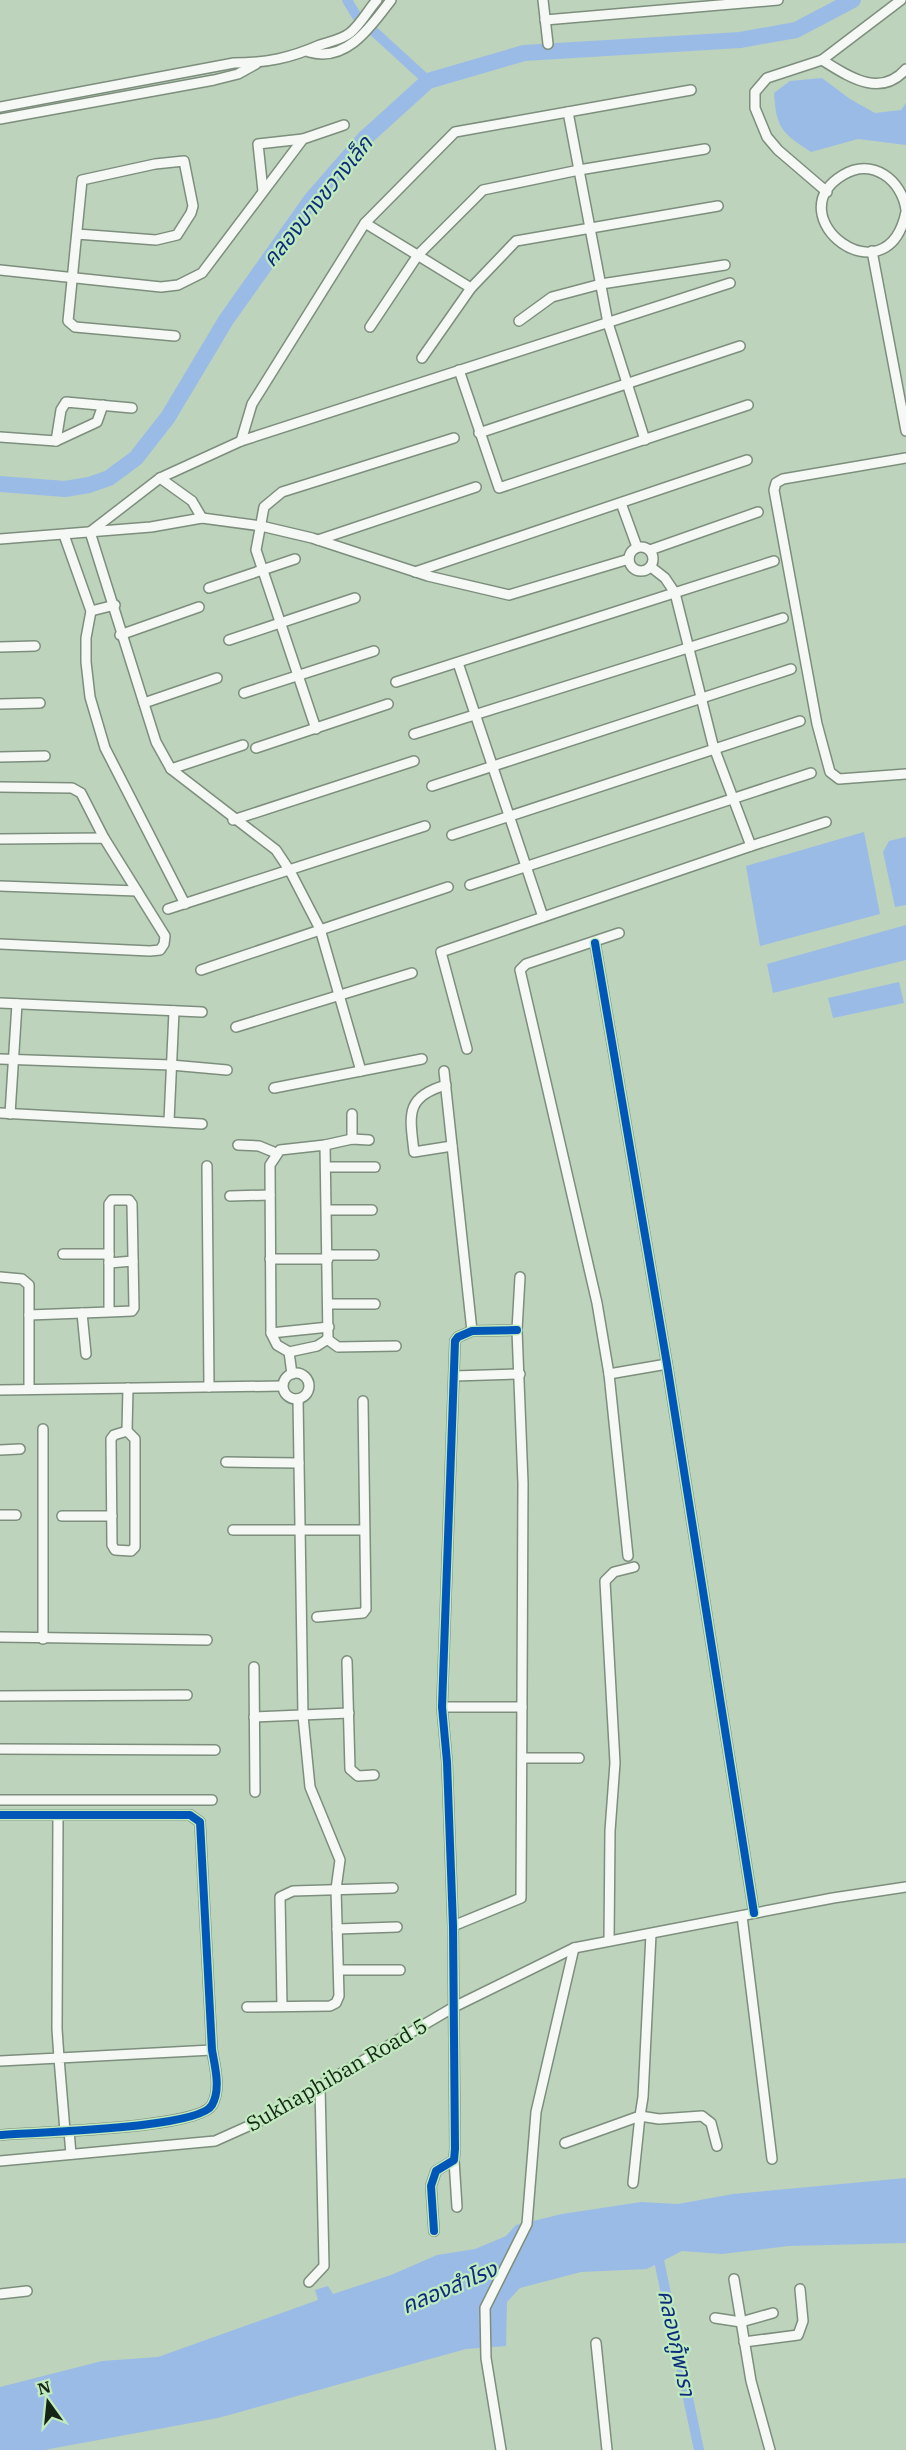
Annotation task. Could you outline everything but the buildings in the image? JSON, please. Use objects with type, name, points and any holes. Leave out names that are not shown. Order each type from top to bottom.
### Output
[{"type":"street","points":[[0,106],[234,63],[258,63],[309,52],[352,32],[377,0]]},
{"type":"street","points":[[309,52],[321,55],[340,51],[358,39],[391,0]]},
{"type":"street","points":[[543,0],[548,44]]},
{"type":"street","points":[[545,20],[778,0]]},
{"type":"street","points":[[827,192],[778,150],[767,137],[758,119],[754,100],[760,83],[767,78],[822,60],[901,0]]},
{"type":"street","points":[[822,60],[854,80],[875,84],[894,79],[906,69]]},
{"type":"street","points":[[0,119],[214,80],[238,74],[258,63]]},
{"type":"street","points":[[213,68],[214,80]]},
{"type":"street","points":[[241,441],[252,404],[365,223],[455,132],[691,90]]},
{"type":"street","points":[[47,97],[50,109]]},
{"type":"street","points":[[568,112],[608,323],[645,440]]},
{"type":"street","points":[[263,190],[258,144],[303,139],[344,125]]},
{"type":"street","points":[[0,270],[73,280],[161,287],[178,285],[195,279],[213,261],[263,190],[303,139]]},
{"type":"street","points":[[370,327],[418,255],[483,190],[579,170],[705,149]]},
{"type":"street","points":[[77,234],[156,240],[177,235],[193,206],[186,164],[183,160],[81,180],[68,321],[71,326],[175,336]]},
{"type":"street","points":[[868,169],[891,178],[899,188],[906,211],[903,225],[896,237],[885,246],[872,251],[846,248],[832,235],[823,218],[827,192],[844,174],[868,169]]},
{"type":"street","points":[[422,358],[471,288],[516,241],[718,206]]},
{"type":"street","points":[[365,223],[471,288]]},
{"type":"street","points":[[872,251],[906,431]]},
{"type":"street","points":[[519,321],[552,297],[601,284],[725,265]]},
{"type":"street","points":[[90,532],[160,478],[241,441],[730,284]]},
{"type":"street","points":[[479,433],[740,346]]},
{"type":"street","points":[[459,370],[499,488],[748,405]]},
{"type":"street","points":[[56,441],[63,404],[72,401],[132,408]]},
{"type":"street","points":[[0,437],[56,441],[89,428],[99,417],[103,405]]},
{"type":"street","points":[[316,729],[256,550],[264,507],[282,492],[454,438]]},
{"type":"street","points":[[906,458],[783,479],[776,483],[774,490],[817,724],[830,772],[839,779],[906,774]]},
{"type":"street","points":[[415,572],[747,460]]},
{"type":"street","points":[[160,478],[192,501],[202,518]]},
{"type":"street","points":[[318,540],[476,487]]},
{"type":"street","points":[[621,503],[638,547]]},
{"type":"street","points":[[651,567],[639,571],[632,567],[629,559],[631,552],[638,547],[650,550],[758,512]]},
{"type":"street","points":[[0,540],[151,527],[202,518],[261,526],[318,540],[415,572],[508,595],[629,559]]},
{"type":"street","points":[[90,532],[115,605],[120,634],[156,742],[171,769],[233,820],[276,850],[290,871],[320,929],[361,1071]]},
{"type":"street","points":[[64,535],[91,610],[86,638],[86,662],[90,697],[102,738],[129,801],[185,904]]},
{"type":"street","points":[[650,550],[653,560],[651,567]]},
{"type":"street","points":[[209,588],[295,559]]},
{"type":"street","points":[[396,682],[774,561]]},
{"type":"street","points":[[651,567],[665,578],[675,593],[700,698],[715,749],[751,846]]},
{"type":"street","points":[[229,640],[355,598]]},
{"type":"street","points":[[91,610],[115,605]]},
{"type":"street","points":[[120,634],[199,607]]},
{"type":"street","points":[[414,734],[783,618]]},
{"type":"street","points":[[0,647],[35,646]]},
{"type":"street","points":[[244,693],[374,651]]},
{"type":"street","points":[[458,663],[543,917]]},
{"type":"street","points":[[432,786],[791,669]]},
{"type":"street","points":[[144,703],[217,678]]},
{"type":"street","points":[[0,704],[40,703]]},
{"type":"street","points":[[256,748],[388,704]]},
{"type":"street","points":[[452,835],[800,721]]},
{"type":"street","points":[[171,769],[243,745]]},
{"type":"street","points":[[0,758],[45,756]]},
{"type":"street","points":[[233,820],[414,761]]},
{"type":"street","points":[[470,885],[811,772]]},
{"type":"street","points":[[0,787],[72,788],[81,793],[104,838],[165,936],[160,950],[0,944]]},
{"type":"street","points":[[467,1049],[441,952],[826,822]]},
{"type":"street","points":[[168,909],[425,826]]},
{"type":"street","points":[[0,839],[104,838]]},
{"type":"street","points":[[0,886],[137,891]]},
{"type":"street","points":[[201,970],[448,887]]},
{"type":"street","points":[[619,933],[595,943],[526,964],[520,970],[586,1250],[609,1374],[628,1556]]},
{"type":"street","points":[[595,943],[667,1364],[754,1913]]},
{"type":"street","points":[[236,1027],[412,973]]},
{"type":"street","points":[[0,1003],[202,1012]]},
{"type":"street","points":[[17,1004],[14,1059],[5,1113],[202,1124]]},
{"type":"street","points":[[169,1121],[174,1011]]},
{"type":"street","points":[[0,1059],[171,1065],[227,1070]]},
{"type":"street","points":[[274,1088],[422,1059]]},
{"type":"street","points":[[444,1071],[472,1331]]},
{"type":"street","points":[[446,1086],[421,1096],[413,1105],[410,1114],[414,1152],[452,1146]]},
{"type":"street","points":[[352,1114],[352,1139]]},
{"type":"street","points":[[325,1145],[329,1328],[327,1339],[317,1346],[289,1352],[277,1345],[271,1333],[270,1165],[276,1153],[288,1148],[325,1145],[352,1139],[369,1140]]},
{"type":"street","points":[[238,1145],[260,1146],[276,1153]]},
{"type":"street","points":[[207,1166],[209,1387]]},
{"type":"street","points":[[326,1167],[375,1167]]},
{"type":"street","points":[[230,1196],[270,1195]]},
{"type":"street","points":[[29,1315],[109,1312],[134,1310],[132,1204],[129,1200],[112,1200],[109,1204],[109,1312]]},
{"type":"street","points":[[327,1210],[372,1210]]},
{"type":"street","points":[[63,1254],[133,1261]]},
{"type":"street","points":[[270,1259],[374,1255]]},
{"type":"street","points":[[0,1277],[26,1281],[29,1315],[29,1389]]},
{"type":"street","points":[[453,1926],[521,1898],[523,1503],[517,1330],[520,1277]]},
{"type":"street","points":[[329,1304],[375,1304]]},
{"type":"street","points":[[82,1313],[86,1354]]},
{"type":"street","points":[[271,1333],[329,1328]]},
{"type":"street","points":[[457,2207],[454,2160],[453,1926],[447,1762],[442,1707],[455,1341],[458,1337],[472,1331],[517,1330]]},
{"type":"street","points":[[327,1339],[338,1347],[396,1346]]},
{"type":"street","points":[[289,1352],[292,1374]]},
{"type":"street","points":[[609,1374],[667,1364]]},
{"type":"street","points":[[282,1386],[287,1377],[292,1374],[303,1376],[308,1383],[308,1391],[298,1399]]},
{"type":"street","points":[[454,1376],[520,1374]]},
{"type":"street","points":[[0,1390],[282,1386]]},
{"type":"street","points":[[282,1386],[286,1396],[298,1399]]},
{"type":"street","points":[[127,1431],[114,1435],[111,1439],[113,1548],[134,1550],[135,1439],[127,1431],[128,1388]]},
{"type":"street","points":[[248,2007],[330,2006],[336,2003],[339,1996],[336,1889],[340,1860],[310,1787],[303,1716],[298,1399]]},
{"type":"street","points":[[317,1617],[366,1611],[363,1530],[363,1401]]},
{"type":"street","points":[[43,1429],[43,1639]]},
{"type":"street","points":[[0,1450],[20,1449]]},
{"type":"street","points":[[226,1462],[299,1463]]},
{"type":"street","points":[[0,1515],[16,1515]]},
{"type":"street","points":[[62,1516],[112,1516]]},
{"type":"street","points":[[233,1530],[363,1530]]},
{"type":"street","points":[[609,1941],[610,1831],[615,1762],[606,1581],[614,1572],[634,1568]]},
{"type":"street","points":[[0,1637],[207,1640]]},
{"type":"street","points":[[347,1661],[350,1769],[358,1776],[374,1775]]},
{"type":"street","points":[[254,1667],[255,1792]]},
{"type":"street","points":[[0,1695],[187,1695]]},
{"type":"street","points":[[442,1707],[522,1707]]},
{"type":"street","points":[[254,1717],[349,1713]]},
{"type":"street","points":[[0,1749],[215,1750]]},
{"type":"street","points":[[523,1758],[579,1758]]},
{"type":"street","points":[[0,1800],[212,1800]]},
{"type":"street","points":[[0,1815],[58,1817],[190,1815],[200,1822],[212,2050],[217,2082],[212,2106],[201,2114],[167,2122],[0,2135]]},
{"type":"street","points":[[58,1817],[59,2058],[70,2154]]},
{"type":"street","name":"Sukhaphiban Road 5","points":[[0,2161],[214,2141],[262,2120],[454,2007],[574,1948],[754,1913],[906,1887]]},
{"type":"street","points":[[282,2006],[280,1897],[293,1891],[393,1888]]},
{"type":"street","points":[[742,1916],[772,2159]]},
{"type":"street","points":[[337,1929],[397,1928]]},
{"type":"street","points":[[633,2183],[643,2097],[651,1934]]},
{"type":"street","points":[[501,2450],[486,2358],[485,2308],[527,2224],[536,2112],[574,1948]]},
{"type":"street","points":[[339,1970],[400,1970]]},
{"type":"street","points":[[0,2061],[212,2050]]},
{"type":"street","points":[[309,2282],[324,2266],[320,2087]]},
{"type":"street","points":[[565,2144],[640,2116],[659,2119],[702,2116],[711,2123],[717,2146]]},
{"type":"street","points":[[434,2231],[431,2186],[436,2170],[454,2160]]},
{"type":"street","points":[[734,2279],[751,2381],[770,2450]]},
{"type":"street","points":[[744,2342],[798,2335],[803,2321],[800,2289]]},
{"type":"street","points":[[0,2294],[27,2291]]},
{"type":"street","points":[[715,2318],[741,2322],[773,2313]]},
{"type":"street","points":[[596,2343],[607,2450]]},
{"type":"water","points":[[822,78],[850,99],[875,113],[901,110],[906,103],[906,145],[858,139],[811,152],[793,140],[779,122],[774,93],[790,81]]},
{"type":"water","points":[[864,832],[880,914],[760,946],[746,866]]},
{"type":"water","points":[[906,837],[906,905],[895,907],[883,852],[889,841]]},
{"type":"water","points":[[906,925],[906,960],[773,993],[767,964]]},
{"type":"water","points":[[899,982],[904,1003],[833,1018],[828,998]]},
{"type":"water","name":"คลองสำโรง","points":[[906,2178],[906,2243],[789,2246],[722,2254],[682,2251],[647,2269],[581,2272],[520,2288],[507,2302],[506,2346],[466,2349],[218,2418],[44,2450],[0,2450],[0,2387],[102,2361],[158,2357],[318,2300],[315,2290],[328,2286],[333,2294],[391,2275],[437,2255],[475,2249],[506,2236],[516,2225],[562,2214],[641,2202],[678,2204],[733,2194]]},
{"type":"waterway","points":[[347,0],[356,15],[428,81]]},
{"type":"waterway","name":"คลองบางขวางเล็ก","points":[[0,484],[65,489],[89,485],[109,478],[136,458],[168,417],[226,320],[311,200],[364,139],[428,81],[524,53],[740,40],[796,30],[853,0]]},
{"type":"waterway","name":"คลองกู้พารา","points":[[657,2251],[699,2450]]},
{"type":"cycle path","points":[[595,943],[667,1364],[754,1913]]},
{"type":"cycle path","points":[[434,2231],[431,2186],[436,2171],[454,2160],[455,2149],[453,1926],[447,1762],[442,1707],[455,1341],[458,1337],[472,1331],[517,1330]]},
{"type":"cycle path","points":[[0,1815],[190,1815],[200,1822],[212,2050],[217,2085],[212,2105],[201,2113],[178,2119],[114,2128],[0,2135]]}]
